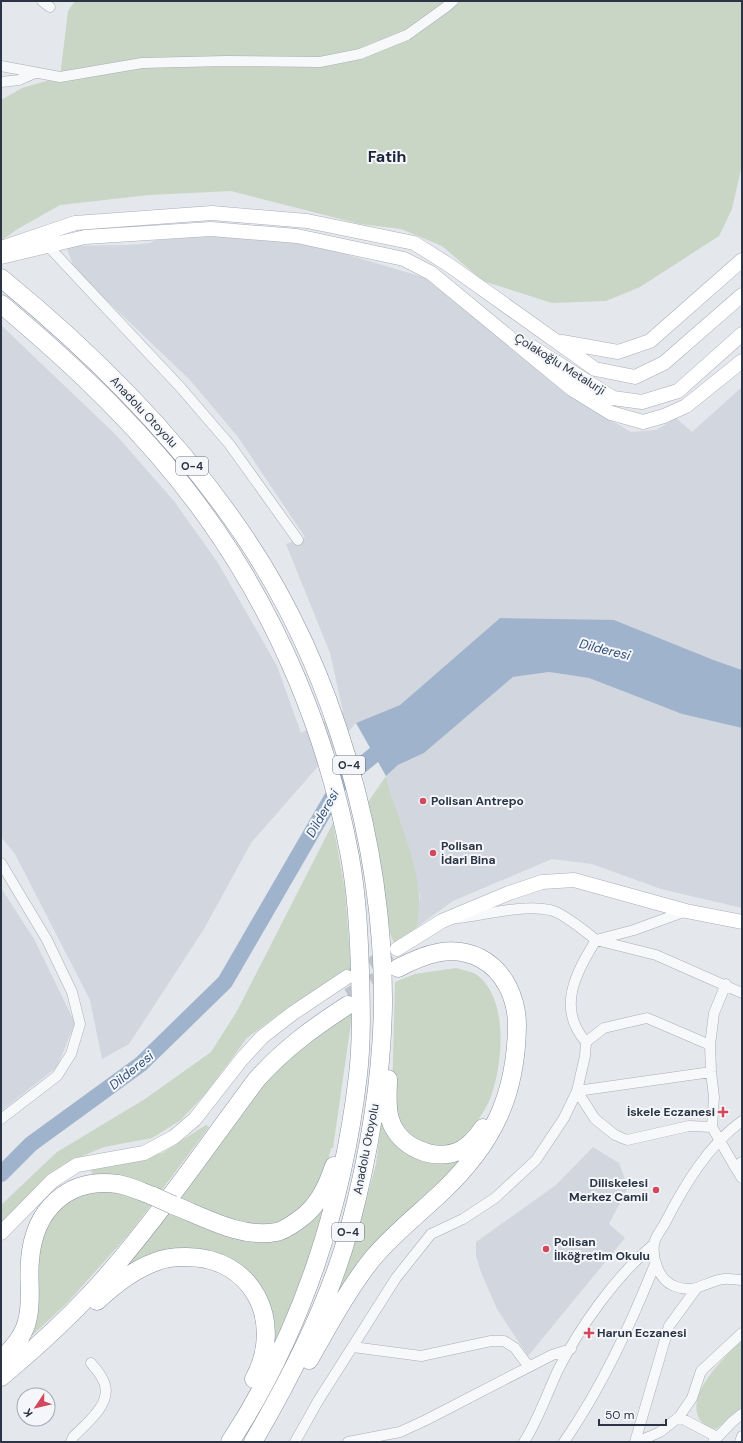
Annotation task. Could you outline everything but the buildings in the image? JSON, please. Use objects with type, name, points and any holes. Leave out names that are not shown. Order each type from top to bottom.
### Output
[{"type":"highway","name":"Anadolu Otoyolu","points":[[1,278],[82,348],[163,431],[206,483],[246,538],[286,605],[326,696],[350,768],[366,836],[380,929],[383,1005],[378,1088],[366,1158],[350,1229],[326,1294],[299,1358],[254,1441]]},
{"type":"highway","name":"Anadolu Otoyolu","points":[[1,304],[105,398],[173,473],[207,516],[237,564],[280,639],[311,715],[331,778],[350,857],[359,924],[353,1005],[358,1073],[345,1162],[327,1229],[298,1314],[258,1393],[230,1442]]},
{"type":"highway","points":[[254,1441],[291,1391],[351,1288],[364,1270],[403,1226],[443,1191],[471,1162],[492,1131],[506,1099],[517,1053],[517,1020],[513,997],[501,975],[488,962],[473,954],[457,950],[441,951],[427,954],[398,972],[428,962],[442,960],[459,962],[475,968],[488,977],[498,990],[506,1010],[508,1041],[505,1070],[497,1098],[485,1126],[470,1144],[461,1150],[451,1154],[434,1154],[413,1148],[398,1135],[390,1120],[387,1100],[389,1062],[383,1005]]},
{"type":"highway","points":[[1,1360],[20,1339],[28,1318],[30,1260],[35,1231],[46,1210],[60,1197],[76,1188],[96,1184],[120,1184],[237,1229],[259,1234],[277,1232],[292,1225],[308,1213],[328,1183],[336,1159],[353,1005]]},
{"type":"highway","points":[[1,1367],[25,1349],[99,1275],[134,1234],[254,1074],[272,1054],[297,1031],[353,1005]]},
{"type":"highway","points":[[1,1377],[42,1341],[103,1280],[138,1238],[257,1079],[299,1038],[353,1005]]},
{"type":"highway","points":[[1,1383],[11,1378],[112,1287],[137,1270],[156,1261],[178,1257],[200,1257],[230,1267],[243,1277],[255,1292],[262,1309],[267,1334],[265,1352],[258,1372],[219,1442]]},
{"type":"main road","name":"Çolakoğlu Metalurji","points":[[1,248],[75,222],[212,213],[307,221],[414,243],[449,265],[595,368],[635,377],[664,363],[742,295]]},
{"type":"main road","points":[[1,257],[85,238],[211,229],[297,236],[404,259],[431,274],[572,389],[611,413],[643,422],[664,416],[686,406],[742,361]]},
{"type":"main road","points":[[558,341],[618,352],[650,342],[742,260]]},
{"type":"main road","name":"Çolakoğlu Metalurji","points":[[480,313],[613,398],[642,402],[678,391],[742,334]]},
{"type":"main road","points":[[397,948],[442,921],[509,893],[542,882],[574,880],[686,911],[742,922]]},
{"type":"main road","points":[[1,1233],[52,1181],[77,1165],[144,1153],[174,1137],[196,1119],[262,1037],[293,1013],[347,977]]},
{"type":"street","points":[[1,66],[60,77],[142,63],[226,61],[320,62],[360,54],[407,35],[453,1]]},
{"type":"street","points":[[1,82],[19,80],[35,73]]},
{"type":"street","points":[[48,246],[181,388],[230,445],[298,540]]},
{"type":"street","points":[[1,863],[47,940],[72,992],[80,1024],[71,1054],[57,1076],[1,1118]]},
{"type":"street","points":[[442,921],[523,908],[551,910],[575,924],[596,940],[656,955],[742,992]]},
{"type":"street","points":[[586,1042],[580,1036],[571,1018],[570,998],[575,980],[596,940],[634,930],[686,911]]},
{"type":"street","points":[[726,984],[714,1013],[710,1046],[714,1097],[712,1127],[720,1140],[739,1164],[742,1178]]},
{"type":"street","points":[[295,1442],[318,1401],[396,1278],[431,1234],[463,1219],[495,1198],[536,1160],[564,1118],[577,1091],[585,1056],[586,1042],[604,1028],[628,1021],[647,1018],[710,1046]]},
{"type":"street","points":[[577,1091],[711,1072]]},
{"type":"street","points":[[577,1091],[595,1119],[615,1135],[627,1140],[689,1126],[712,1127]]},
{"type":"street","points":[[524,1440],[559,1368],[589,1319],[633,1262],[654,1244],[676,1203],[709,1153],[720,1140],[742,1121]]},
{"type":"street","points":[[564,1442],[584,1413],[610,1367],[655,1264],[654,1244]]},
{"type":"street","points":[[655,1264],[665,1280],[674,1286],[696,1289],[723,1279],[742,1280]]},
{"type":"street","points":[[636,1442],[669,1326],[696,1289]]},
{"type":"street","points":[[636,1442],[660,1432],[679,1417],[692,1398],[701,1371],[742,1333]]},
{"type":"street","points":[[352,1347],[421,1356],[491,1341],[504,1341],[515,1348],[529,1367]]},
{"type":"street","points":[[348,1442],[400,1432],[552,1355],[571,1349]]},
{"type":"street","points":[[71,1442],[73,1437],[101,1409],[105,1393],[103,1379],[91,1363]]},
{"type":"street","points":[[679,1417],[715,1439],[742,1414]]},
{"type":"street","points":[[740,1442],[742,1436]]},
{"type":"shaded area","points":[[218,236],[301,241],[426,278],[565,393],[631,432],[656,430],[676,418],[692,432],[742,387],[742,670],[711,659],[500,618],[400,705],[356,723],[251,843],[204,929],[129,1044],[102,1059],[90,1000],[15,854],[1,837],[1,325],[116,435],[174,501],[218,563],[277,666],[301,733],[343,711],[330,653],[286,544],[305,537],[238,437],[190,380],[75,270],[66,246],[128,245],[150,243],[156,240]]},
{"type":"shaded area","points":[[549,672],[589,678],[682,714],[742,728],[742,908],[661,889],[592,864],[552,859],[453,901],[417,927],[420,896],[386,776],[398,765],[424,753],[513,677]]},
{"type":"shaded area","points":[[1,888],[34,939],[75,1023],[57,1067],[1,1111]]},
{"type":"shaded area","name":"Polisan İlköğretim Okulu","points":[[593,1147],[619,1163],[628,1187],[609,1224],[625,1238],[528,1356],[497,1309],[481,1272],[476,1256],[476,1242],[556,1185]]},
{"type":"green space","points":[[75,1],[742,1],[742,165],[732,209],[719,236],[640,287],[606,301],[552,303],[483,281],[442,246],[401,229],[360,224],[231,191],[149,195],[60,205],[16,230],[1,241],[1,100],[22,88],[60,77],[68,11]]},
{"type":"green space","points":[[386,776],[410,851],[419,896],[417,927],[397,947],[391,937],[368,802]]},
{"type":"green space","points":[[333,823],[345,890],[351,969],[279,1014],[247,1038],[206,1093],[181,1120],[152,1138],[104,1147],[73,1160],[1,1223],[1,1205],[57,1152],[145,1099],[211,1052],[237,1011]]},
{"type":"green space","points":[[456,968],[474,973],[486,983],[494,997],[498,1014],[500,1050],[495,1085],[490,1099],[479,1119],[464,1136],[467,1139],[440,1149],[411,1137],[398,1123],[392,1096],[395,982],[415,974]]},
{"type":"green space","points":[[350,1009],[352,1016],[333,1148],[331,1148],[322,1185],[286,1223],[248,1227],[174,1200],[259,1083]]},
{"type":"green space","points":[[382,1118],[403,1148],[467,1154],[337,1295],[363,1212],[376,1164]]},
{"type":"green space","points":[[206,1125],[209,1127],[161,1191],[94,1178],[91,1170],[162,1153]]},
{"type":"green space","points":[[105,1188],[135,1197],[151,1205],[128,1235],[68,1302],[22,1345],[39,1234],[68,1198]]},
{"type":"green space","points":[[324,1207],[308,1261],[273,1347],[273,1329],[220,1256],[115,1278],[165,1211],[249,1239]]},
{"type":"green space","points":[[742,1339],[742,1409],[716,1429],[707,1428],[698,1416],[696,1406],[699,1395],[711,1374]]},
{"type":"water","points":[[500,618],[614,620],[742,670],[742,728],[682,714],[589,678],[549,672],[513,677],[424,753],[398,765],[386,776],[356,723],[400,705]]},
{"type":"waterway","name":"Dilderesi","points":[[1,1174],[31,1144],[141,1064],[225,982],[341,782],[391,741]]},
{"type":"tunnel","points":[[352,975],[390,953]]},
{"type":"tunnel","points":[[349,997],[394,971]]},
{"type":"place","name":"Polisan Antrepo","points":[[423,801]]},
{"type":"place","name":"Polisan İdari Bina","points":[[433,853]]},
{"type":"place","name":"İskele Eczanesi","points":[[723,1112]]},
{"type":"place","name":"Diliskelesi Merkez Camii","points":[[656,1190]]},
{"type":"place","name":"Polisan İlköğretim Okulu","points":[[546,1249]]},
{"type":"place","name":"Harun Eczanesi","points":[[589,1333]]},
{"type":"district","name":"Fatih","points":[[387,156]]}]
